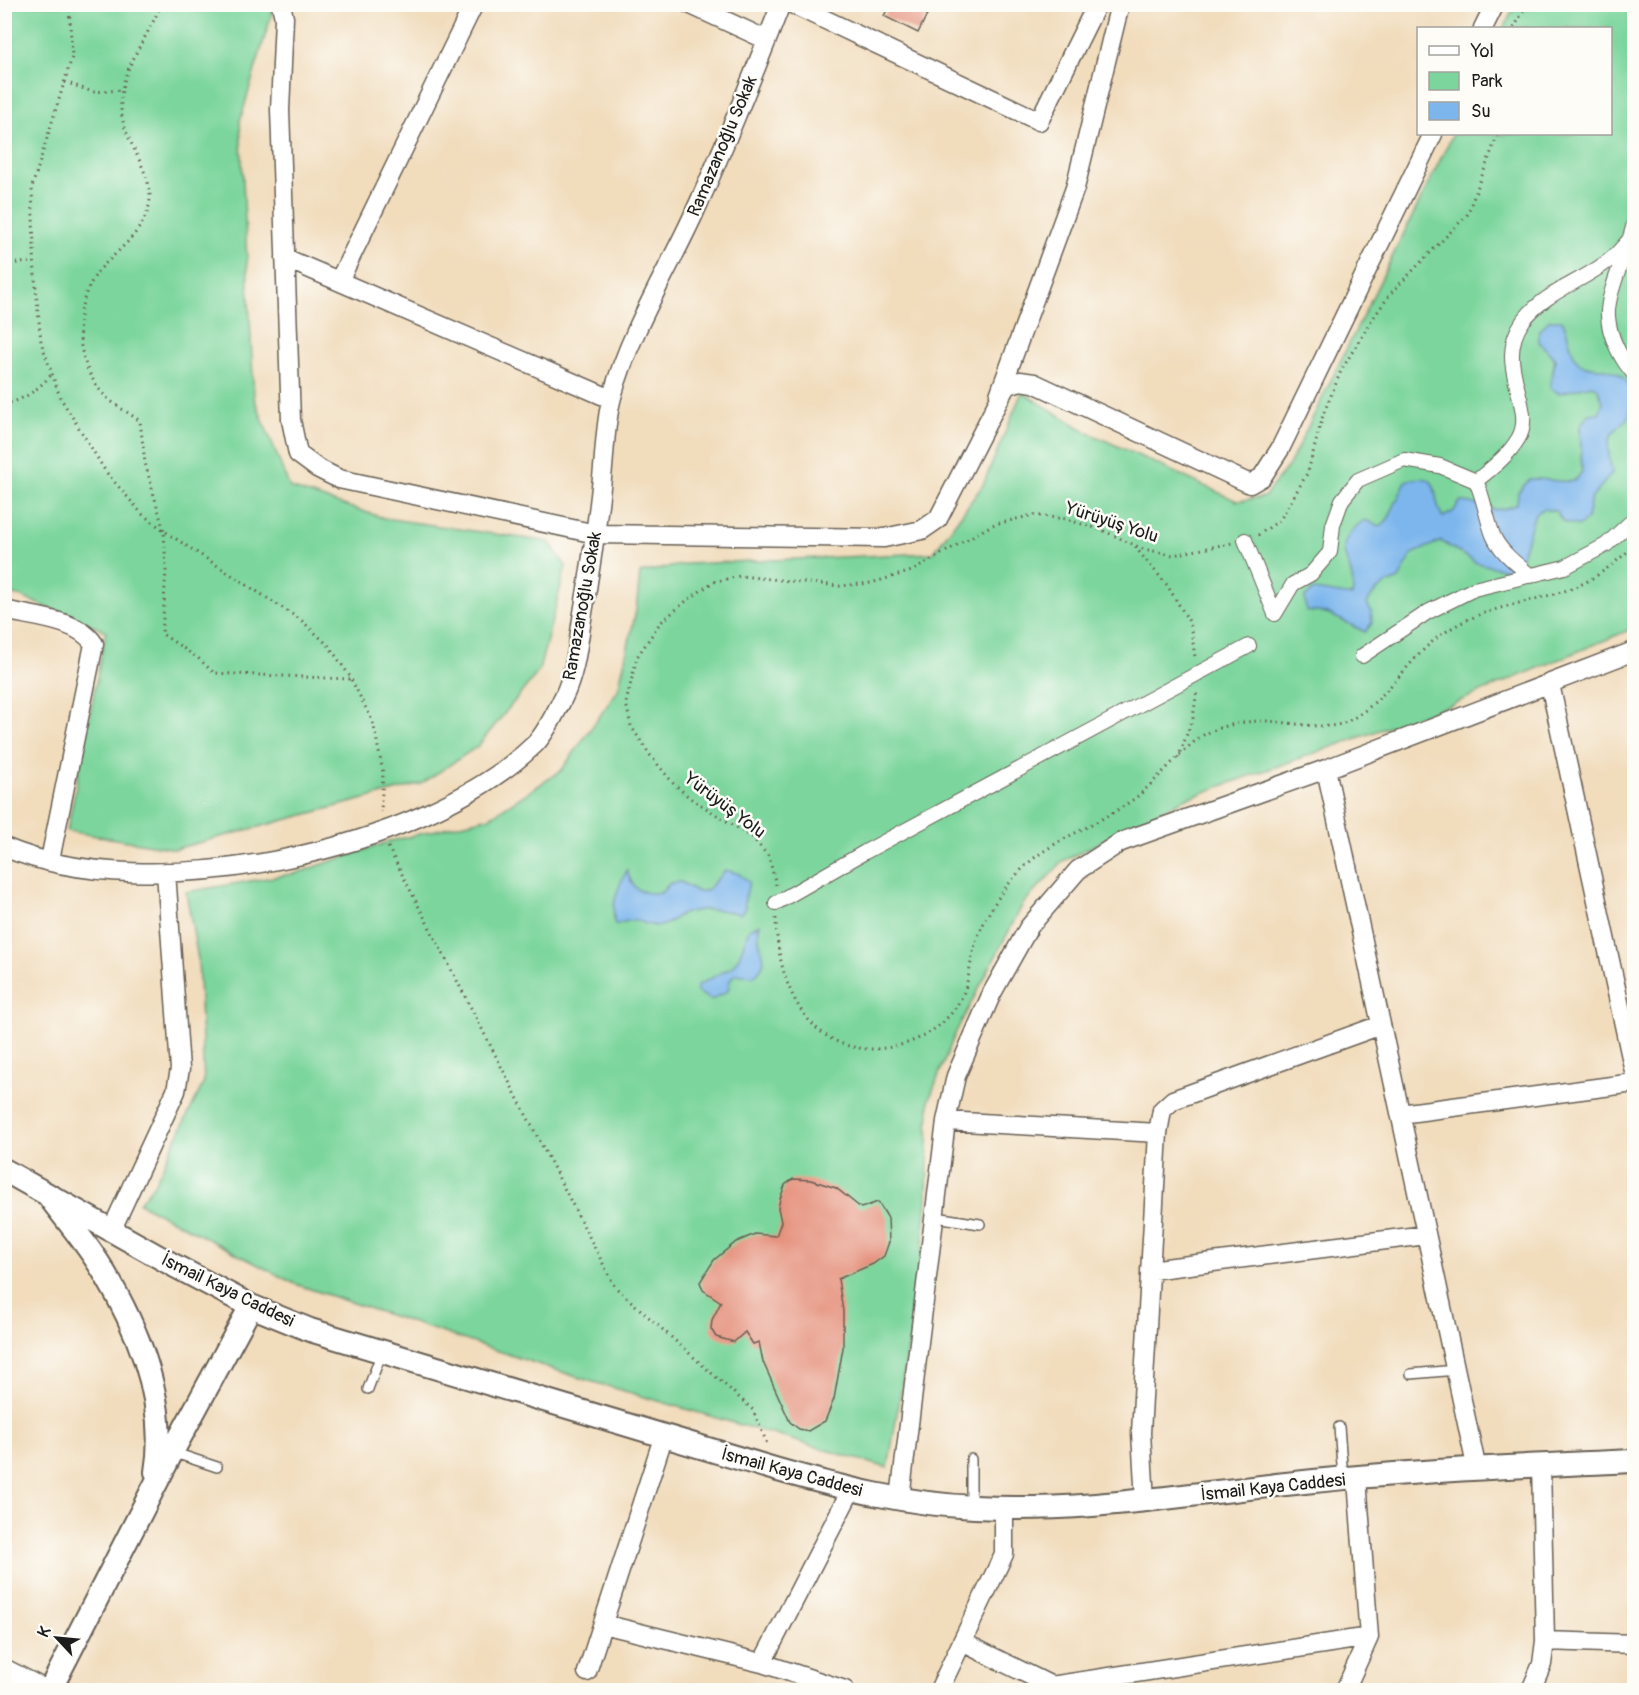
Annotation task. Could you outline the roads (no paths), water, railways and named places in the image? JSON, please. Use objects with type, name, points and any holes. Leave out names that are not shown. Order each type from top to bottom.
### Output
[{"type":"street","points":[[281,4],[284,18],[280,110],[291,420],[298,454],[317,468],[339,479],[596,534],[884,538],[922,530],[938,519],[1006,386],[1020,381],[1034,383],[1234,479],[1250,484],[1262,477],[1280,449],[1433,135]]},
{"type":"street","points":[[339,281],[474,4]]},
{"type":"street","points":[[689,4],[767,40]]},
{"type":"street","name":"Ramazanoğlu Sokak","points":[[4,847],[82,869],[166,872],[262,865],[380,830],[443,808],[486,783],[538,742],[565,695],[577,656],[596,534],[611,399],[634,337],[693,216],[781,4]]},
{"type":"street","points":[[792,4],[1039,121],[1097,4]]},
{"type":"street","points":[[992,414],[1075,188],[1120,4]]},
{"type":"street","points":[[1484,27],[1495,4]]},
{"type":"street","points":[[1635,223],[1607,316],[1616,345],[1626,364],[1635,374]]},
{"type":"street","points":[[1476,481],[1505,456],[1520,438],[1524,418],[1512,374],[1511,352],[1522,322],[1540,303],[1612,258],[1631,238]]},
{"type":"street","points":[[285,258],[611,399]]},
{"type":"street","points":[[1245,540],[1275,614],[1293,584],[1316,569],[1330,552],[1333,525],[1342,500],[1358,480],[1404,460],[1440,466],[1476,481],[1485,501],[1494,537],[1506,554],[1531,576]]},
{"type":"street","points":[[1362,656],[1428,612],[1474,589],[1565,567],[1606,545],[1635,519]]},
{"type":"street","points":[[4,610],[67,625],[88,635],[94,644],[50,860]]},
{"type":"street","points":[[776,903],[865,852],[1248,646]]},
{"type":"street","points":[[900,1498],[946,1122],[956,1077],[992,993],[1029,927],[1078,870],[1121,842],[1326,769],[1635,651]]},
{"type":"street","points":[[1550,684],[1630,1027],[1635,1071]]},
{"type":"street","points":[[1326,769],[1477,1470]]},
{"type":"street","points":[[112,1229],[176,1091],[180,1069],[166,872]]},
{"type":"street","points":[[1145,1501],[1141,1433],[1158,1133],[1162,1110],[1173,1100],[1381,1025]]},
{"type":"street","points":[[1400,1114],[1635,1083]]},
{"type":"street","points":[[946,1122],[1158,1133]]},
{"type":"street","name":"İsmail Kaya Caddesi","points":[[4,1170],[251,1306],[310,1330],[851,1490],[971,1507],[1004,1508],[1145,1501],[1350,1479],[1541,1465],[1635,1461]]},
{"type":"street","points":[[44,1190],[104,1270],[137,1336],[157,1401],[160,1448],[153,1491]]},
{"type":"street","points":[[1150,1270],[1426,1235]]},
{"type":"street","points":[[4,1668],[49,1690],[172,1452],[251,1306]]},
{"type":"street","points":[[587,1672],[664,1436]]},
{"type":"street","points":[[1530,1690],[1542,1664],[1545,1641],[1541,1465]]},
{"type":"street","points":[[1345,1690],[1369,1638],[1350,1479]]},
{"type":"street","points":[[762,1663],[851,1490]]},
{"type":"street","points":[[939,1690],[1004,1554],[1004,1508]]},
{"type":"street","points":[[603,1624],[762,1663],[845,1690]]},
{"type":"street","points":[[962,1642],[1056,1688],[1369,1638]]},
{"type":"street","points":[[1545,1641],[1635,1644]]},
{"type":"lane","points":[[936,1217],[980,1224]]},
{"type":"lane","points":[[368,1389],[382,1352]]},
{"type":"lane","points":[[1412,1374],[1456,1370]]},
{"type":"lane","points":[[1339,1427],[1350,1479]]},
{"type":"lane","points":[[172,1452],[217,1467]]},
{"type":"lane","points":[[971,1459],[971,1507]]},
{"type":"water","points":[[1550,320],[1562,320],[1576,359],[1580,363],[1617,373],[1623,377],[1630,390],[1629,418],[1615,431],[1609,442],[1612,473],[1591,499],[1587,519],[1579,526],[1563,522],[1556,511],[1544,509],[1535,513],[1522,556],[1506,570],[1477,563],[1441,541],[1412,554],[1399,579],[1380,588],[1370,599],[1367,604],[1371,611],[1372,623],[1365,632],[1327,613],[1306,611],[1305,597],[1314,590],[1352,596],[1353,584],[1344,548],[1346,540],[1364,520],[1381,526],[1388,519],[1406,481],[1418,478],[1432,482],[1443,517],[1453,512],[1460,502],[1493,509],[1508,508],[1517,504],[1518,492],[1530,479],[1574,481],[1582,472],[1580,426],[1589,414],[1599,413],[1603,402],[1598,389],[1592,385],[1559,393],[1550,388],[1555,359],[1539,342],[1539,330]]},
{"type":"water","points":[[627,870],[634,886],[642,891],[654,893],[661,893],[670,883],[681,882],[698,892],[707,890],[726,870],[739,874],[749,882],[744,904],[746,908],[740,914],[725,910],[695,911],[680,915],[660,926],[635,921],[615,925],[614,904]]},
{"type":"water","points":[[760,924],[759,940],[764,958],[763,964],[754,976],[735,974],[730,980],[728,991],[711,1000],[697,992],[697,986],[732,967],[739,957],[749,929]]}]
